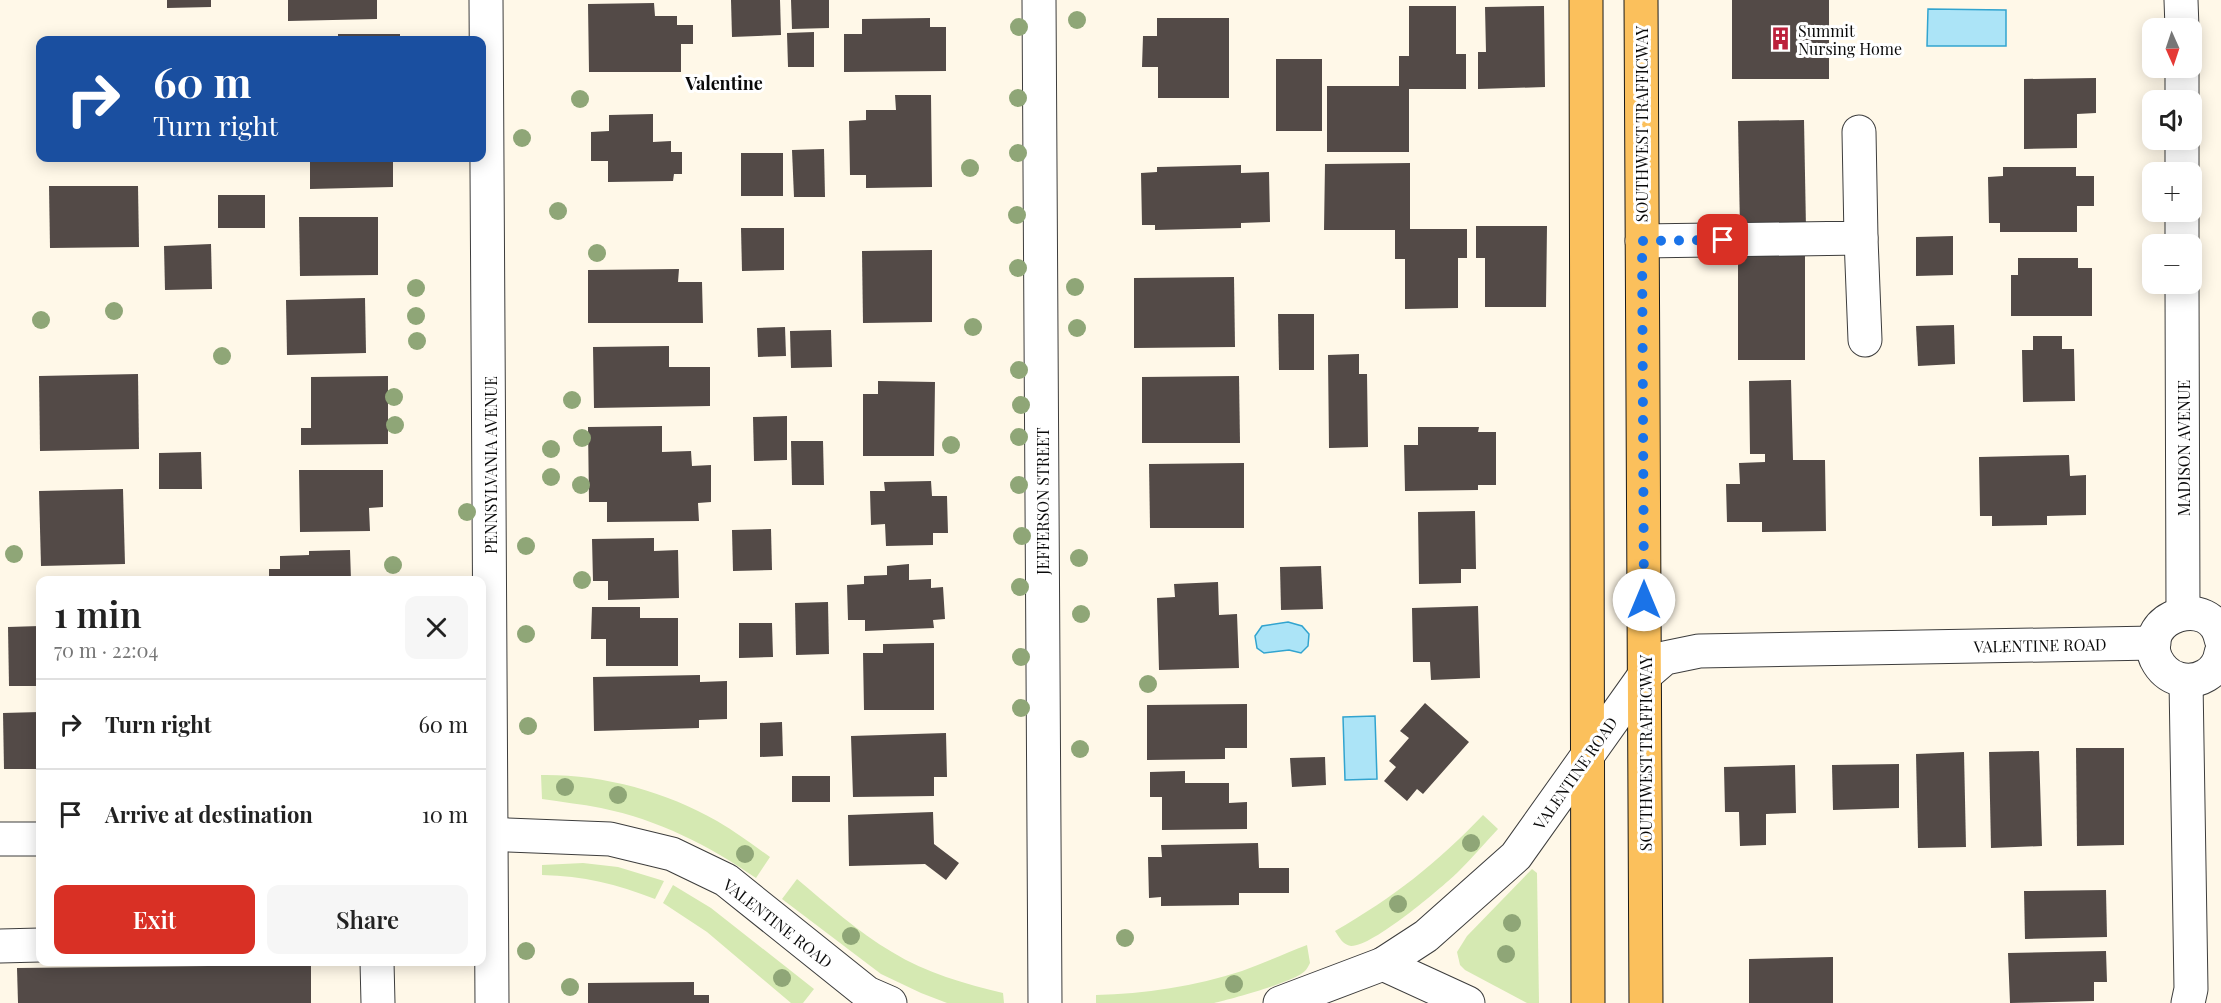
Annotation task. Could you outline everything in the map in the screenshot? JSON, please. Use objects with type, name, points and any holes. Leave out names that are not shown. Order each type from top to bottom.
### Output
[{"type":"main road","points":[[1586,0],[1588,1003]]},
{"type":"main road","name":"SOUTHWEST TRAFFICWAY","points":[[1641,0],[1646,1003]]},
{"type":"street","name":"PENNSYLVANIA AVENUE","points":[[486,0],[487,834],[492,1003]]},
{"type":"street","name":"JEFFERSON STREET","points":[[1039,0],[1045,1003]]},
{"type":"street","points":[[2181,0],[2182,18]]},
{"type":"street","points":[[1859,132],[1865,340]]},
{"type":"street","points":[[1642,241],[1861,238]]},
{"type":"street","name":"MADISON AVENUE","points":[[2182,294],[2183,613]]},
{"type":"street","points":[[2221,639],[2215,625],[2206,618],[2195,613],[2183,613],[2172,616],[2163,624],[2156,633],[2154,644],[2155,655],[2166,673],[2186,681],[2197,680],[2207,675],[2215,668],[2221,653]]},
{"type":"street","name":"VALENTINE ROAD","points":[[1280,1003],[1383,964],[1426,936],[1516,856],[1644,676],[1665,658],[1699,651],[2154,644]]},
{"type":"street","points":[[2186,681],[2190,989],[2188,1003]]},
{"type":"street","name":"VALENTINE ROAD","points":[[487,834],[610,839],[672,854],[726,880],[867,993],[891,1003]]},
{"type":"street","points":[[0,839],[36,839]]},
{"type":"street","points":[[0,946],[36,945]]},
{"type":"street","points":[[1383,964],[1468,1003]]},
{"type":"street","points":[[377,966],[378,1003]]},
{"type":"green space","points":[[541,775],[564,775],[609,781],[654,793],[697,810],[717,821],[770,857],[756,878],[682,835],[643,819],[601,808],[542,799]]},
{"type":"green space","points":[[1483,815],[1498,829],[1448,881],[1406,916],[1374,937],[1351,946],[1342,940],[1335,931],[1414,879]]},
{"type":"green space","points":[[583,863],[618,867],[664,881],[655,899],[600,882],[542,875],[542,865]]},
{"type":"green space","points":[[1532,869],[1537,873],[1539,1003],[1527,1003],[1465,970],[1460,965],[1457,952],[1467,936]]},
{"type":"green space","points":[[797,879],[855,927],[892,952],[946,977],[1003,993],[1004,1003],[947,1003],[881,974],[782,899]]},
{"type":"green space","points":[[673,885],[711,908],[814,989],[803,1003],[791,1003],[707,932],[663,903]]},
{"type":"green space","points":[[1307,945],[1310,963],[1305,971],[1276,985],[1234,998],[1214,1003],[1096,1003],[1096,995],[1133,993],[1207,981],[1250,968]]},
{"type":"water","points":[[1928,9],[2006,10],[2006,46],[1927,46]]},
{"type":"water","points":[[1288,622],[1302,626],[1309,634],[1308,646],[1301,653],[1289,650],[1264,653],[1257,648],[1255,636],[1262,626]]},
{"type":"water","points":[[1375,716],[1377,779],[1345,780],[1343,717]]},
{"type":"building","points":[[167,0],[211,0],[211,7],[167,8]]},
{"type":"building","points":[[288,0],[377,0],[377,19],[288,21]]},
{"type":"building","points":[[731,0],[780,0],[781,35],[732,37]]},
{"type":"building","points":[[791,0],[829,0],[829,28],[792,29]]},
{"type":"building","name":"Summit Nursing Home","points":[[1732,0],[1829,0],[1829,79],[1732,79]]},
{"type":"building","points":[[654,3],[655,16],[677,16],[677,25],[693,25],[693,44],[681,44],[681,72],[589,72],[588,4]]},
{"type":"building","points":[[1409,6],[1456,6],[1456,54],[1466,54],[1466,89],[1409,89],[1409,152],[1327,152],[1327,86],[1399,86],[1399,56],[1409,56]]},
{"type":"building","points":[[1544,6],[1545,87],[1478,89],[1478,52],[1486,52],[1485,7]]},
{"type":"building","points":[[930,18],[930,27],[946,27],[946,71],[844,72],[844,34],[862,34],[862,19]]},
{"type":"building","points":[[1157,18],[1229,18],[1229,98],[1158,98],[1158,67],[1142,67],[1143,36],[1157,36]]},
{"type":"building","points":[[814,32],[814,67],[788,67],[787,33]]},
{"type":"building","points":[[338,34],[400,34],[400,36],[338,36]]},
{"type":"building","points":[[1276,59],[1322,59],[1322,131],[1276,131]]},
{"type":"building","points":[[2096,78],[2096,113],[2077,114],[2077,148],[2024,149],[2024,79]]},
{"type":"building","points":[[895,95],[931,95],[932,187],[866,188],[866,175],[850,175],[849,121],[866,120],[866,110],[896,110]]},
{"type":"building","points":[[653,114],[653,142],[671,141],[671,152],[682,152],[682,174],[674,174],[673,181],[608,182],[608,161],[591,161],[591,132],[609,131],[609,115]]},
{"type":"building","points":[[1804,120],[1806,229],[1740,230],[1738,121]]},
{"type":"building","points":[[824,149],[825,197],[794,197],[792,150]]},
{"type":"building","points":[[741,153],[783,153],[783,196],[741,196]]},
{"type":"building","points":[[310,162],[393,162],[393,187],[310,189]]},
{"type":"building","points":[[1410,163],[1410,229],[1467,229],[1467,258],[1458,258],[1458,308],[1405,309],[1405,259],[1395,259],[1395,230],[1324,230],[1325,164]]},
{"type":"building","points":[[1241,165],[1241,173],[1269,172],[1270,222],[1241,223],[1241,228],[1155,230],[1155,225],[1142,225],[1141,173],[1157,172],[1157,167]]},
{"type":"building","points":[[2003,167],[2076,167],[2076,176],[2094,176],[2094,206],[2077,206],[2077,232],[2000,232],[2000,223],[1989,223],[1988,177],[2003,176]]},
{"type":"building","points":[[49,186],[138,186],[139,247],[50,248]]},
{"type":"building","points":[[218,195],[265,195],[265,228],[218,228]]},
{"type":"building","points":[[299,217],[378,217],[378,275],[300,276]]},
{"type":"building","points":[[1476,226],[1547,226],[1546,307],[1485,307],[1485,258],[1476,258]]},
{"type":"building","points":[[741,228],[784,228],[784,270],[742,271]]},
{"type":"building","points":[[1953,236],[1953,275],[1916,276],[1916,237]]},
{"type":"building","points":[[211,244],[212,289],[165,290],[164,246]]},
{"type":"building","points":[[932,250],[932,322],[863,323],[862,251]]},
{"type":"building","points":[[1738,251],[1805,251],[1805,360],[1738,360]]},
{"type":"building","points":[[2018,258],[2078,258],[2078,268],[2092,268],[2092,316],[2011,316],[2011,275],[2018,275]]},
{"type":"building","points":[[679,269],[678,282],[702,282],[703,323],[588,323],[588,270]]},
{"type":"building","points":[[1234,277],[1235,347],[1134,348],[1134,278]]},
{"type":"building","points":[[365,298],[366,353],[287,355],[286,300]]},
{"type":"building","points":[[1278,314],[1314,314],[1314,370],[1279,370]]},
{"type":"building","points":[[1954,325],[1955,364],[1918,366],[1916,326]]},
{"type":"building","points":[[785,327],[786,356],[758,357],[757,328]]},
{"type":"building","points":[[831,330],[832,367],[791,368],[790,331]]},
{"type":"building","points":[[2033,336],[2062,336],[2062,349],[2074,349],[2075,401],[2023,402],[2022,350],[2033,350]]},
{"type":"building","points":[[669,346],[669,367],[710,367],[710,406],[594,408],[593,347]]},
{"type":"building","points":[[1359,354],[1359,374],[1367,374],[1368,447],[1329,448],[1328,355]]},
{"type":"building","points":[[138,374],[139,449],[40,451],[39,376]]},
{"type":"building","points":[[388,376],[388,444],[301,445],[301,428],[311,428],[311,377]]},
{"type":"building","points":[[1239,376],[1240,443],[1142,443],[1142,377]]},
{"type":"building","points":[[1791,380],[1793,460],[1825,460],[1826,531],[1762,532],[1762,522],[1727,522],[1726,484],[1740,484],[1739,463],[1765,462],[1765,454],[1750,454],[1749,381]]},
{"type":"building","points":[[878,381],[935,382],[934,456],[863,456],[863,394],[878,394]]},
{"type":"building","points":[[787,416],[787,460],[754,461],[753,417]]},
{"type":"building","points":[[662,426],[662,452],[691,451],[692,466],[711,465],[711,502],[698,503],[699,521],[607,522],[607,502],[589,502],[588,427]]},
{"type":"building","points":[[1418,427],[1479,427],[1478,432],[1496,432],[1496,485],[1478,485],[1478,490],[1405,491],[1404,445],[1418,445]]},
{"type":"building","points":[[791,441],[823,441],[824,485],[792,485]]},
{"type":"building","points":[[201,452],[202,489],[159,489],[159,453]]},
{"type":"building","points":[[2069,455],[2070,476],[2086,475],[2086,515],[2047,516],[2047,525],[1992,526],[1992,516],[1980,516],[1979,457]]},
{"type":"building","points":[[1244,463],[1244,528],[1150,528],[1149,464]]},
{"type":"building","points":[[299,470],[383,470],[383,507],[369,508],[370,531],[300,532]]},
{"type":"building","points":[[931,481],[932,496],[947,496],[948,533],[933,533],[933,545],[886,546],[885,524],[871,525],[870,491],[885,491],[884,482]]},
{"type":"building","points":[[123,489],[125,564],[41,566],[39,491]]},
{"type":"building","points":[[1475,511],[1476,569],[1461,569],[1461,583],[1419,584],[1418,512]]},
{"type":"building","points":[[771,529],[772,570],[733,571],[732,530]]},
{"type":"building","points":[[654,538],[654,551],[678,550],[679,598],[608,600],[608,581],[593,581],[592,539]]},
{"type":"building","points":[[350,550],[351,576],[269,576],[269,569],[280,569],[280,556],[309,555],[309,551]]},
{"type":"building","points":[[909,564],[909,580],[931,579],[931,588],[943,587],[945,619],[933,620],[934,628],[865,631],[865,620],[848,620],[847,585],[864,584],[864,576],[887,575],[887,566]]},
{"type":"building","points":[[1321,566],[1323,609],[1281,610],[1280,567]]},
{"type":"building","points":[[1218,582],[1219,615],[1237,614],[1239,668],[1159,670],[1157,598],[1175,597],[1174,584]]},
{"type":"building","points":[[828,602],[829,654],[796,655],[795,603]]},
{"type":"building","points":[[1478,606],[1480,678],[1431,680],[1430,662],[1413,662],[1412,608]]},
{"type":"building","points":[[592,607],[640,607],[640,618],[678,618],[678,666],[606,666],[606,639],[591,639]]},
{"type":"building","points":[[739,623],[772,623],[773,657],[739,658]]},
{"type":"building","points":[[36,626],[36,686],[9,686],[8,627]]},
{"type":"building","points":[[934,643],[934,710],[864,710],[863,653],[883,653],[883,644]]},
{"type":"building","points":[[700,675],[700,682],[727,681],[727,719],[699,720],[699,728],[594,731],[593,677]]},
{"type":"building","points":[[1425,703],[1469,742],[1423,794],[1417,789],[1407,801],[1384,781],[1396,767],[1389,761],[1409,738],[1400,731]]},
{"type":"building","points":[[1247,704],[1247,748],[1225,748],[1225,759],[1147,760],[1147,705]]},
{"type":"building","points":[[36,712],[36,769],[4,769],[3,713]]},
{"type":"building","points":[[782,722],[783,756],[760,757],[760,723]]},
{"type":"building","points":[[946,733],[947,777],[934,777],[934,796],[853,797],[851,736]]},
{"type":"building","points":[[2076,748],[2124,748],[2124,845],[2077,846]]},
{"type":"building","points":[[2039,751],[2042,846],[1991,848],[1989,752]]},
{"type":"building","points":[[1964,752],[1966,847],[1918,848],[1916,754]]},
{"type":"building","points":[[1325,757],[1326,785],[1292,787],[1290,758]]},
{"type":"building","points":[[1899,764],[1899,808],[1833,810],[1832,765]]},
{"type":"building","points":[[1795,765],[1796,813],[1766,814],[1766,845],[1740,846],[1739,812],[1725,812],[1724,767]]},
{"type":"building","points":[[1185,771],[1185,783],[1229,783],[1229,803],[1247,802],[1247,829],[1162,830],[1162,797],[1150,797],[1150,772]]},
{"type":"building","points":[[792,776],[830,776],[830,802],[792,802]]},
{"type":"building","points":[[933,812],[934,844],[959,863],[946,880],[925,864],[849,866],[848,815]]},
{"type":"building","points":[[1258,843],[1259,868],[1289,868],[1289,893],[1239,893],[1239,905],[1161,906],[1161,897],[1149,898],[1148,857],[1162,857],[1161,845]]},
{"type":"building","points":[[2106,890],[2107,937],[2025,939],[2024,891]]},
{"type":"building","points":[[2106,951],[2107,982],[2094,982],[2094,1001],[2010,1003],[2008,953]]},
{"type":"building","points":[[1833,957],[1833,1003],[1749,1003],[1749,959]]},
{"type":"building","points":[[311,966],[311,1003],[18,1003],[17,968]]},
{"type":"building","points":[[694,982],[694,995],[709,995],[709,1003],[588,1003],[588,983]]},
{"type":"place","name":"Summit Nursing Home","points":[[1780,39]]},
{"type":"district","name":"Valentine","points":[[724,83]]},
{"type":"route","points":[[1644,600],[1642,241],[1723,240]]}]
